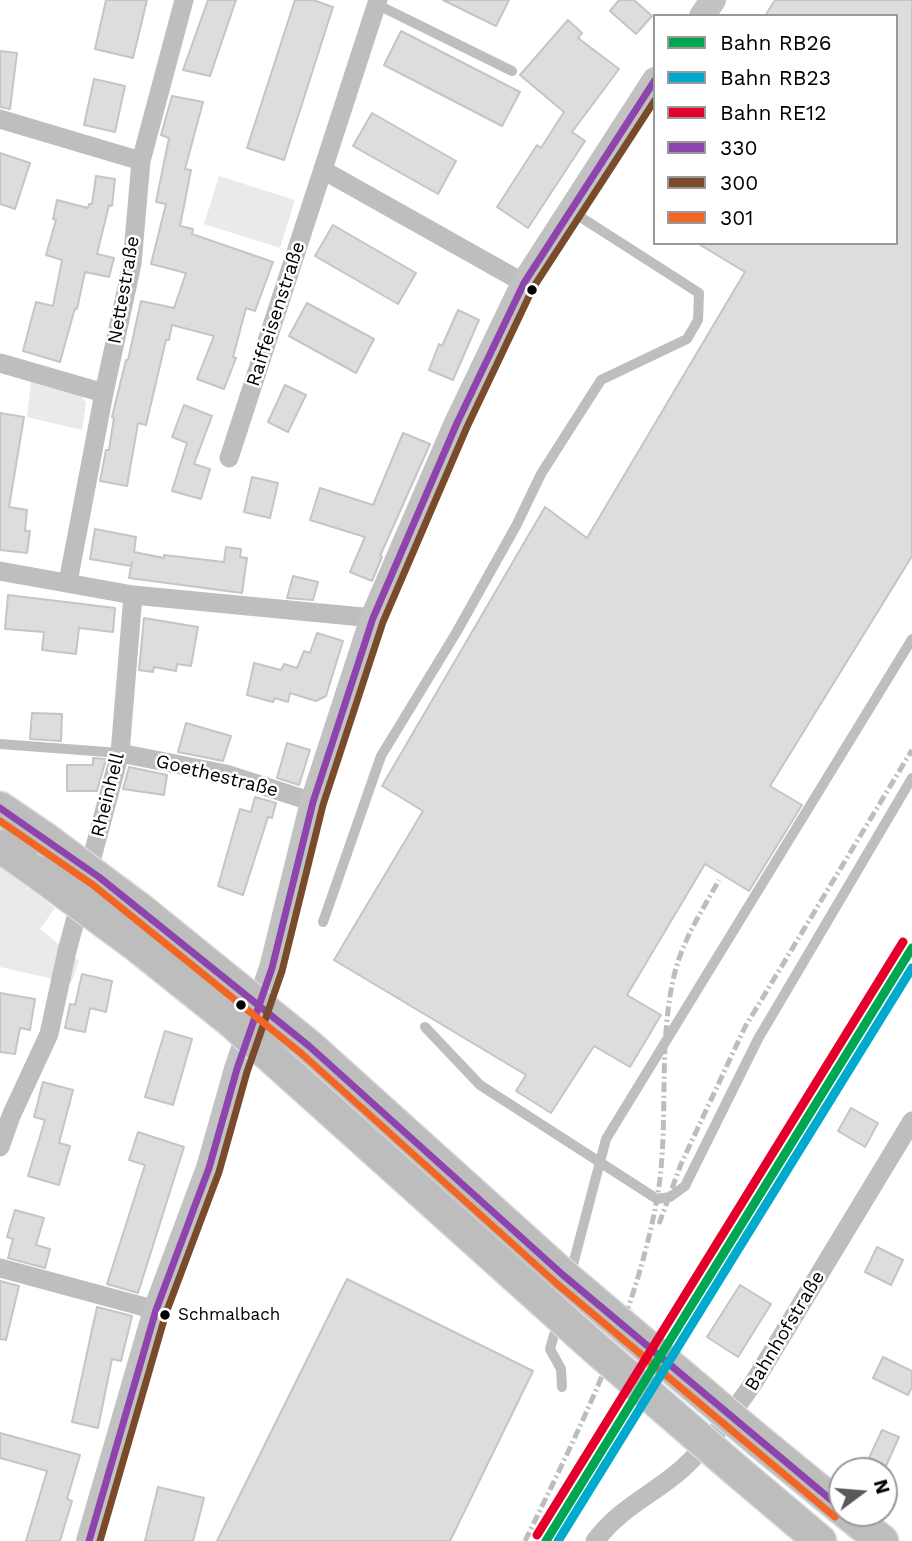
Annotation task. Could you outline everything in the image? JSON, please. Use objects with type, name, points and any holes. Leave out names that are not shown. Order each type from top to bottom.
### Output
[{"type":"highway","points":[[0,808],[99,877],[309,1046],[564,1275],[828,1497]]},
{"type":"highway","points":[[0,846],[136,945],[231,1021],[593,1346],[820,1541]]},
{"type":"highway","points":[[864,1527],[881,1541]]},
{"type":"main road","points":[[89,1541],[156,1310],[209,1168],[237,1069],[272,968],[313,802],[373,618],[457,423],[524,283],[653,83]]},
{"type":"street","name":"Nettestraße","points":[[68,582],[132,264],[141,161],[184,0]]},
{"type":"street","name":"Raiffeisenstraße","points":[[229,458],[377,2]]},
{"type":"street","points":[[0,118],[141,161]]},
{"type":"street","points":[[323,170],[524,283]]},
{"type":"street","points":[[0,363],[104,393]]},
{"type":"street","points":[[0,571],[133,595],[373,618]]},
{"type":"street","name":"Rheinhell","points":[[0,1147],[10,1116],[49,1034],[120,752],[133,595]]},
{"type":"street","name":"Goethestraße","points":[[120,752],[226,774],[313,802]]},
{"type":"street","name":"Bahnhofstraße","points":[[595,1541],[618,1516],[681,1470],[729,1420],[912,1121]]},
{"type":"street","points":[[0,1268],[156,1310]]},
{"type":"lane","name":"Raiffeisenstraße","points":[[377,2],[512,71]]},
{"type":"lane","points":[[323,922],[381,756],[463,622],[516,527],[541,474],[601,380],[687,339],[698,320],[699,293],[571,210]]},
{"type":"lane","points":[[562,1387],[561,1369],[550,1349],[606,1139],[912,639]]},
{"type":"lane","points":[[0,744],[120,752]]},
{"type":"lane","points":[[425,1027],[481,1084],[657,1199],[670,1197],[685,1186],[758,1039],[912,778]]},
{"type":"shaded area","points":[[219,176],[295,200],[280,248],[204,224]]},
{"type":"shaded area","points":[[31,382],[80,394],[86,403],[82,430],[27,417]]},
{"type":"shaded area","points":[[0,867],[55,908],[40,929],[79,961],[71,983],[0,967]]},
{"type":"building","points":[[106,0],[147,0],[133,58],[95,49]]},
{"type":"building","points":[[208,0],[236,0],[210,76],[183,70]]},
{"type":"building","points":[[295,0],[313,0],[333,7],[284,160],[247,148]]},
{"type":"building","points":[[443,0],[509,0],[496,26]]},
{"type":"building","points":[[619,0],[634,0],[652,16],[636,34],[610,11]]},
{"type":"building","points":[[775,0],[912,0],[912,556],[770,786],[802,805],[749,891],[705,864],[627,995],[661,1015],[630,1067],[594,1046],[551,1113],[516,1091],[526,1075],[334,960],[423,811],[382,786],[545,507],[587,538],[745,272],[700,245],[898,245],[898,14],[766,14]]},
{"type":"building","points":[[568,20],[582,33],[578,38],[619,69],[572,132],[585,141],[528,228],[497,207],[537,145],[541,148],[564,112],[520,75]]},
{"type":"building","points":[[401,31],[520,92],[502,126],[384,65]]},
{"type":"building","points":[[0,51],[17,53],[10,109],[0,107]]},
{"type":"building","points":[[94,79],[125,86],[115,132],[84,125]]},
{"type":"building","points":[[172,96],[203,102],[185,169],[191,170],[180,226],[193,229],[192,234],[273,262],[255,311],[246,308],[233,357],[236,358],[224,389],[197,379],[214,336],[172,325],[146,425],[138,423],[127,486],[100,481],[106,450],[109,450],[112,417],[141,301],[174,308],[186,273],[151,264],[166,204],[156,202],[169,138],[161,135]]},
{"type":"building","points":[[372,113],[456,161],[438,194],[353,146]]},
{"type":"building","points":[[0,153],[30,163],[15,209],[0,204]]},
{"type":"building","points":[[96,176],[115,179],[112,206],[109,205],[97,254],[114,258],[109,277],[85,272],[77,309],[75,308],[60,362],[23,351],[36,302],[53,306],[62,260],[46,255],[56,220],[53,219],[57,200],[88,208],[89,204],[92,204]]},
{"type":"building","points":[[333,225],[416,273],[398,304],[315,256]]},
{"type":"building","points":[[307,303],[374,339],[356,373],[289,336]]},
{"type":"building","points":[[458,310],[479,320],[453,380],[429,370],[439,344],[442,346]]},
{"type":"building","points":[[285,385],[306,395],[288,432],[268,422]]},
{"type":"building","points":[[184,405],[212,416],[194,464],[210,469],[201,499],[172,491],[187,443],[172,437]]},
{"type":"building","points":[[0,413],[24,417],[9,507],[27,510],[25,531],[30,531],[27,553],[0,550]]},
{"type":"building","points":[[403,433],[430,444],[380,556],[382,557],[372,581],[350,572],[365,537],[310,520],[320,488],[373,505]]},
{"type":"building","points":[[252,477],[278,483],[270,518],[244,512]]},
{"type":"building","points":[[95,529],[136,537],[134,552],[164,558],[164,555],[224,562],[226,547],[241,549],[240,557],[247,558],[242,593],[129,578],[132,562],[131,566],[90,559]]},
{"type":"building","points":[[293,576],[318,582],[313,600],[287,598]]},
{"type":"building","points":[[8,595],[115,608],[113,632],[79,628],[76,654],[42,650],[44,632],[5,629]]},
{"type":"building","points":[[144,618],[198,627],[191,666],[177,664],[176,671],[154,667],[153,672],[139,670]]},
{"type":"building","points":[[317,633],[343,641],[326,696],[316,701],[290,693],[288,702],[275,698],[273,702],[247,695],[254,663],[281,670],[284,664],[297,668],[304,651],[310,653]]},
{"type":"building","points":[[32,713],[62,714],[61,741],[30,739]]},
{"type":"building","points":[[186,723],[231,736],[223,761],[178,752]]},
{"type":"building","points":[[287,743],[310,750],[299,785],[277,778]]},
{"type":"building","points":[[93,758],[106,759],[97,791],[67,791],[67,765],[93,765]]},
{"type":"building","points":[[129,767],[167,775],[164,795],[123,789]]},
{"type":"building","points":[[255,797],[276,803],[272,818],[268,817],[243,895],[218,886],[240,809],[251,812]]},
{"type":"building","points":[[82,974],[112,981],[106,1012],[90,1008],[85,1032],[65,1028],[70,1004],[75,1005]]},
{"type":"building","points":[[0,993],[35,999],[30,1030],[20,1028],[15,1054],[0,1052]]},
{"type":"building","points":[[165,1031],[192,1039],[173,1105],[145,1097]]},
{"type":"building","points":[[43,1082],[73,1090],[59,1143],[70,1146],[59,1185],[28,1176],[45,1120],[34,1117]]},
{"type":"building","points":[[851,1108],[878,1123],[865,1147],[838,1131]]},
{"type":"building","points":[[138,1132],[184,1147],[138,1293],[107,1284],[145,1165],[129,1160]]},
{"type":"building","points":[[15,1210],[44,1218],[36,1245],[50,1249],[45,1268],[8,1258],[13,1239],[7,1237]]},
{"type":"building","points":[[877,1247],[903,1260],[891,1285],[865,1272]]},
{"type":"building","points":[[347,1279],[533,1371],[450,1541],[217,1541]]},
{"type":"building","points":[[0,1281],[19,1286],[6,1340],[0,1339]]},
{"type":"building","points":[[740,1285],[771,1304],[738,1357],[707,1337]]},
{"type":"building","points":[[97,1307],[132,1316],[121,1361],[112,1359],[98,1428],[72,1422]]},
{"type":"building","points":[[883,1357],[912,1371],[912,1387],[908,1395],[873,1378]]},
{"type":"building","points":[[882,1430],[899,1437],[890,1457],[869,1457]]},
{"type":"building","points":[[0,1433],[80,1455],[67,1499],[72,1501],[60,1541],[26,1541],[47,1471],[0,1458]]},
{"type":"building","points":[[158,1487],[204,1498],[193,1541],[145,1541]]},
{"type":"railway","points":[[659,1224],[681,1164],[745,1027],[912,750]]},
{"type":"railway","points":[[525,1541],[603,1374],[635,1288],[647,1244],[661,1171],[666,1031],[674,976],[687,938],[719,880]]},
{"type":"rail line","name":"RE12","points":[[537,1535],[903,942]]},
{"type":"rail line","name":"RB26","points":[[546,1541],[912,948]]},
{"type":"rail line","name":"RB23","points":[[558,1541],[912,968]]},
{"type":"transit line","name":"330","points":[[89,1541],[156,1310],[209,1168],[237,1069],[272,968],[313,802],[373,618],[457,423],[524,283],[653,83]]},
{"type":"transit line","name":"300","points":[[100,1541],[166,1313],[219,1172],[247,1072],[282,971],[323,805],[383,622],[467,427],[533,288],[653,103]]},
{"type":"transit line","name":"330","points":[[0,808],[99,877],[309,1046],[563,1275],[828,1497]]},
{"type":"transit line","name":"301","points":[[0,821],[93,885],[302,1054],[556,1283],[828,1511]]},
{"type":"place","name":"Schmalbach","points":[[165,1315]]}]
